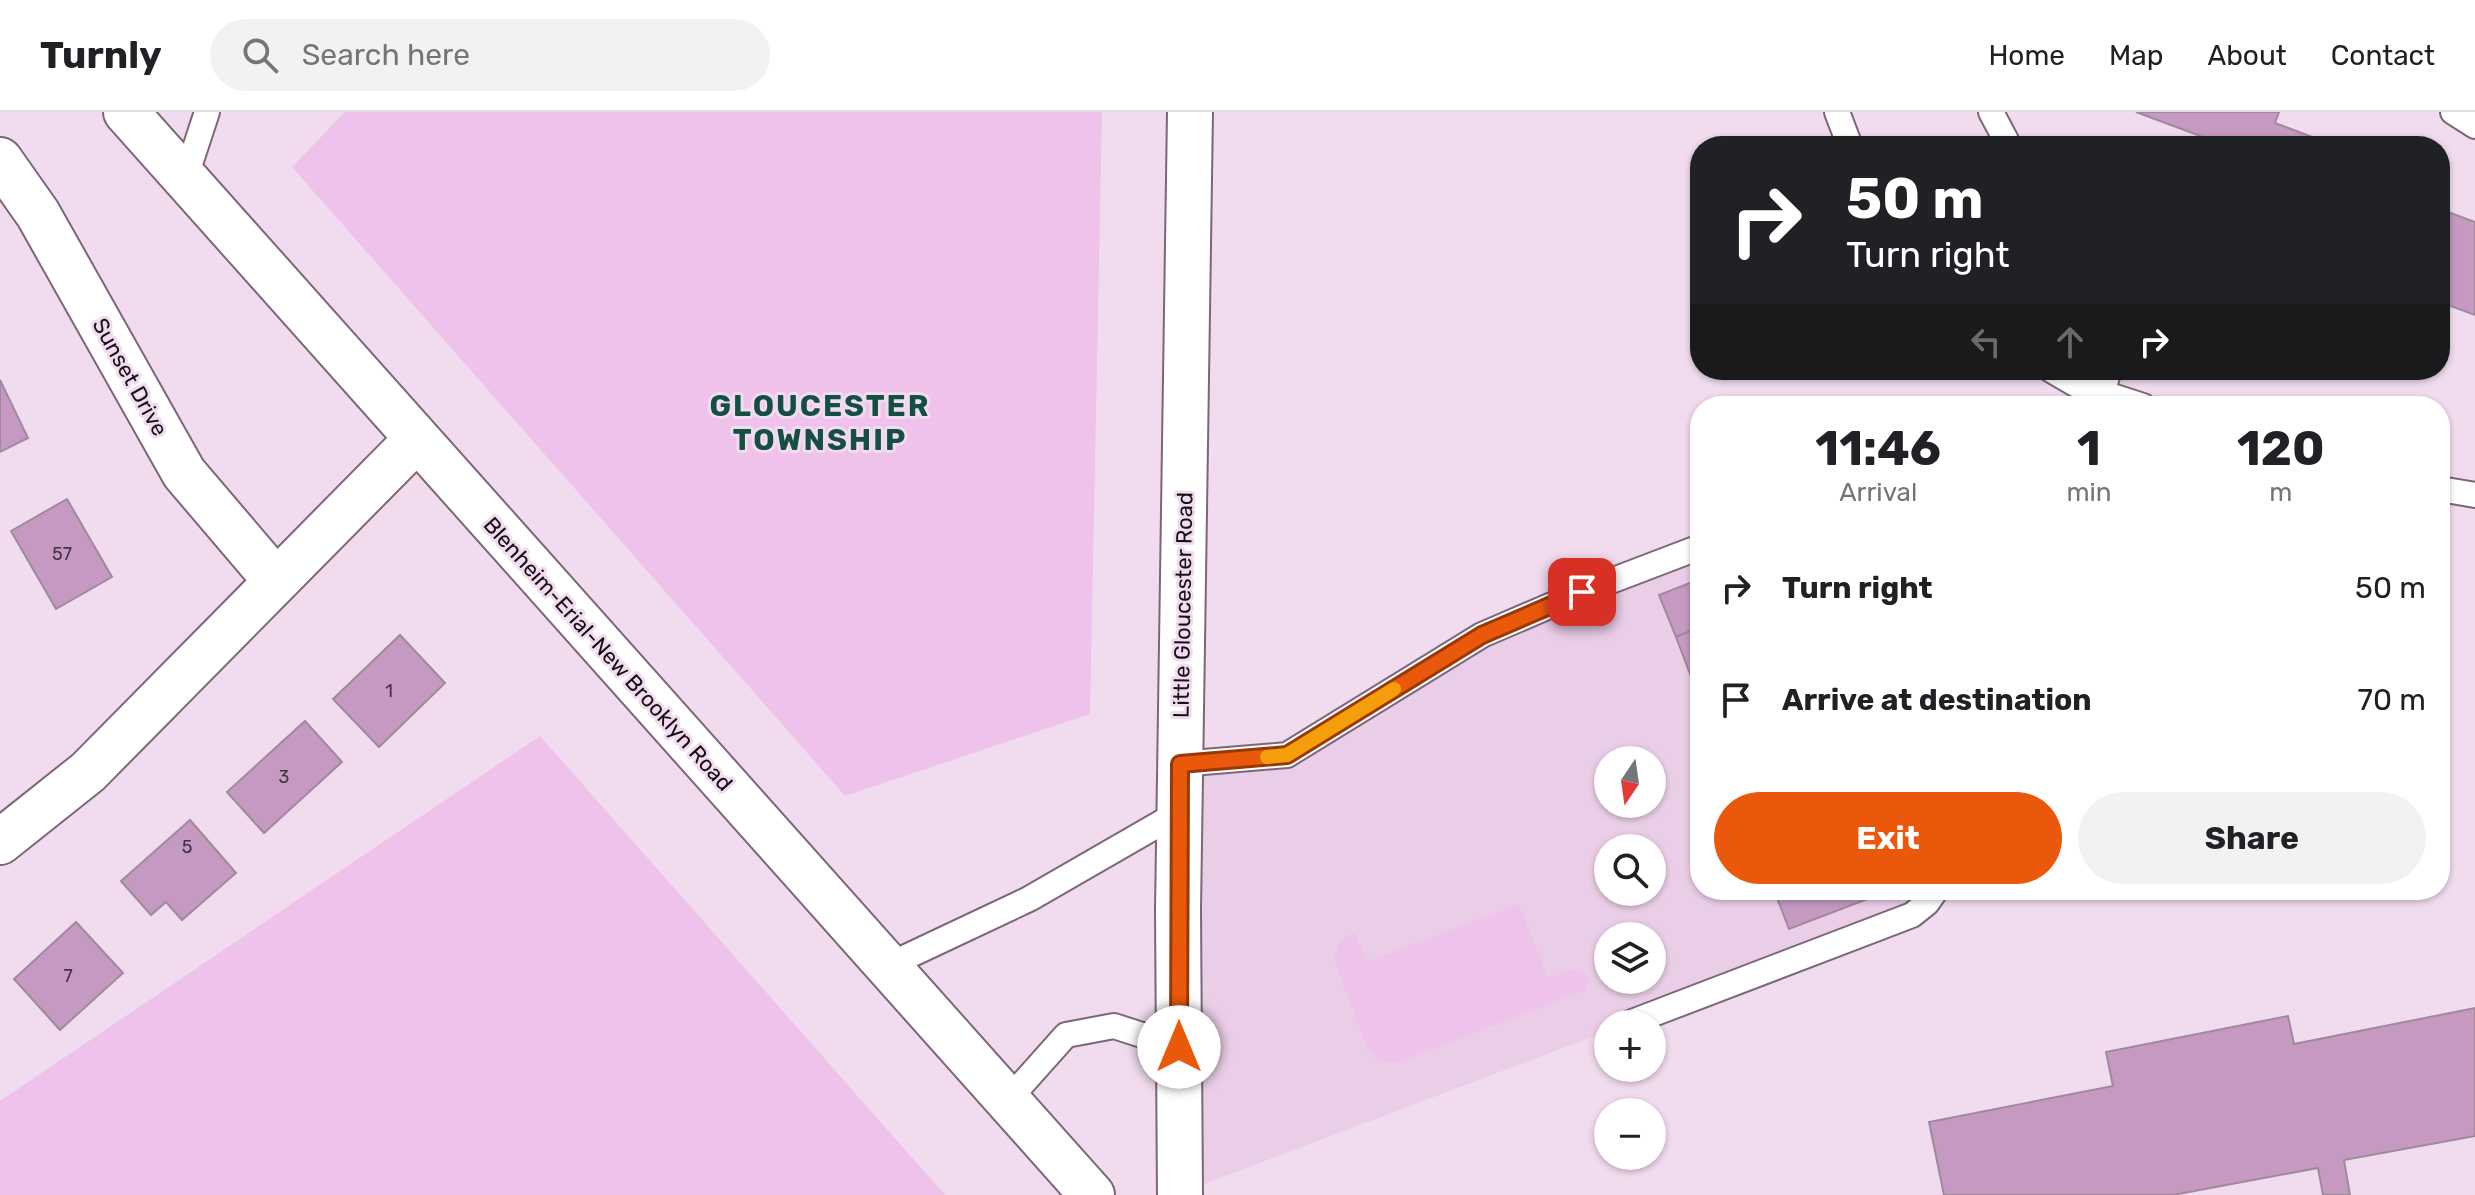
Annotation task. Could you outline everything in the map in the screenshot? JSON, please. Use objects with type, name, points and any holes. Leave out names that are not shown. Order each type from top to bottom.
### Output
[{"type":"street","name":"Blenheim-Erial-New Brooklyn Road","points":[[126,112],[1092,1195]]},
{"type":"street","name":"Little Gloucester Road","points":[[1180,1195],[1180,764],[1190,112]]},
{"type":"street","name":"Sunset Drive","points":[[0,160],[38,214],[184,473],[276,581]]},
{"type":"street","points":[[0,842],[88,772],[416,440]]},
{"type":"lane","points":[[185,179],[207,112]]},
{"type":"lane","points":[[1837,112],[1846,136]]},
{"type":"lane","points":[[1991,112],[2004,136]]},
{"type":"lane","points":[[2453,112],[2475,126]]},
{"type":"lane","points":[[2068,380],[2075,384],[2106,382],[2128,396]]},
{"type":"lane","points":[[2450,491],[2475,495]]},
{"type":"lane","points":[[1180,764],[1287,755],[1482,635],[1690,551]]},
{"type":"lane","points":[[887,966],[1029,899],[1180,812]]},
{"type":"lane","points":[[1663,1010],[1912,915],[1929,900]]},
{"type":"lane","points":[[1007,1101],[1066,1035],[1114,1026],[1179,1047]]},
{"type":"shaded area","points":[[345,112],[1102,112],[1090,714],[845,796],[292,167]]},
{"type":"shaded area","points":[[1690,551],[1690,900],[1929,900],[1662,1010],[1594,1010],[1594,1036],[1180,1193],[1180,764],[1287,755],[1482,635]]},
{"type":"shaded area","points":[[540,736],[945,1195],[0,1195],[0,1101]]},
{"type":"shaded area","points":[[1519,904],[1548,978],[1570,970],[1580,971],[1588,979],[1586,990],[1399,1062],[1381,1060],[1373,1055],[1367,1048],[1335,962],[1337,948],[1342,941],[1355,933],[1367,962]]},
{"type":"building","points":[[2136,112],[2279,112],[2275,123],[2309,136],[2200,136]]},
{"type":"building","points":[[2450,213],[2475,222],[2475,315],[2450,306]]},
{"type":"building","points":[[0,380],[28,438],[0,452]]},
{"type":"building","points":[[67,499],[112,577],[56,609],[11,531]]},
{"type":"building","points":[[1690,583],[1690,631],[1676,637],[1659,595]]},
{"type":"building","points":[[1690,631],[1690,674],[1676,637]]},
{"type":"building","points":[[400,635],[445,683],[379,747],[333,699]]},
{"type":"building","points":[[305,721],[342,762],[264,833],[227,792]]},
{"type":"building","points":[[190,820],[236,873],[182,920],[166,902],[151,915],[121,881]]},
{"type":"building","points":[[1778,900],[1865,900],[1789,929]]},
{"type":"building","points":[[76,922],[123,973],[60,1030],[14,979]]},
{"type":"building","points":[[2475,1008],[2475,1136],[2344,1160],[2350,1195],[2323,1195],[2318,1168],[2173,1195],[1944,1195],[1929,1122],[2113,1086],[2106,1052],[2288,1016],[2294,1044]]},
{"type":"slow traffic","points":[[1267,757],[1287,755],[1394,689]]},
{"type":"district","name":"GLOUCESTER TOWNSHIP","points":[[820,423]]},
{"type":"route","points":[[1179,1047],[1180,764],[1287,755],[1482,635],[1582,592]]}]
